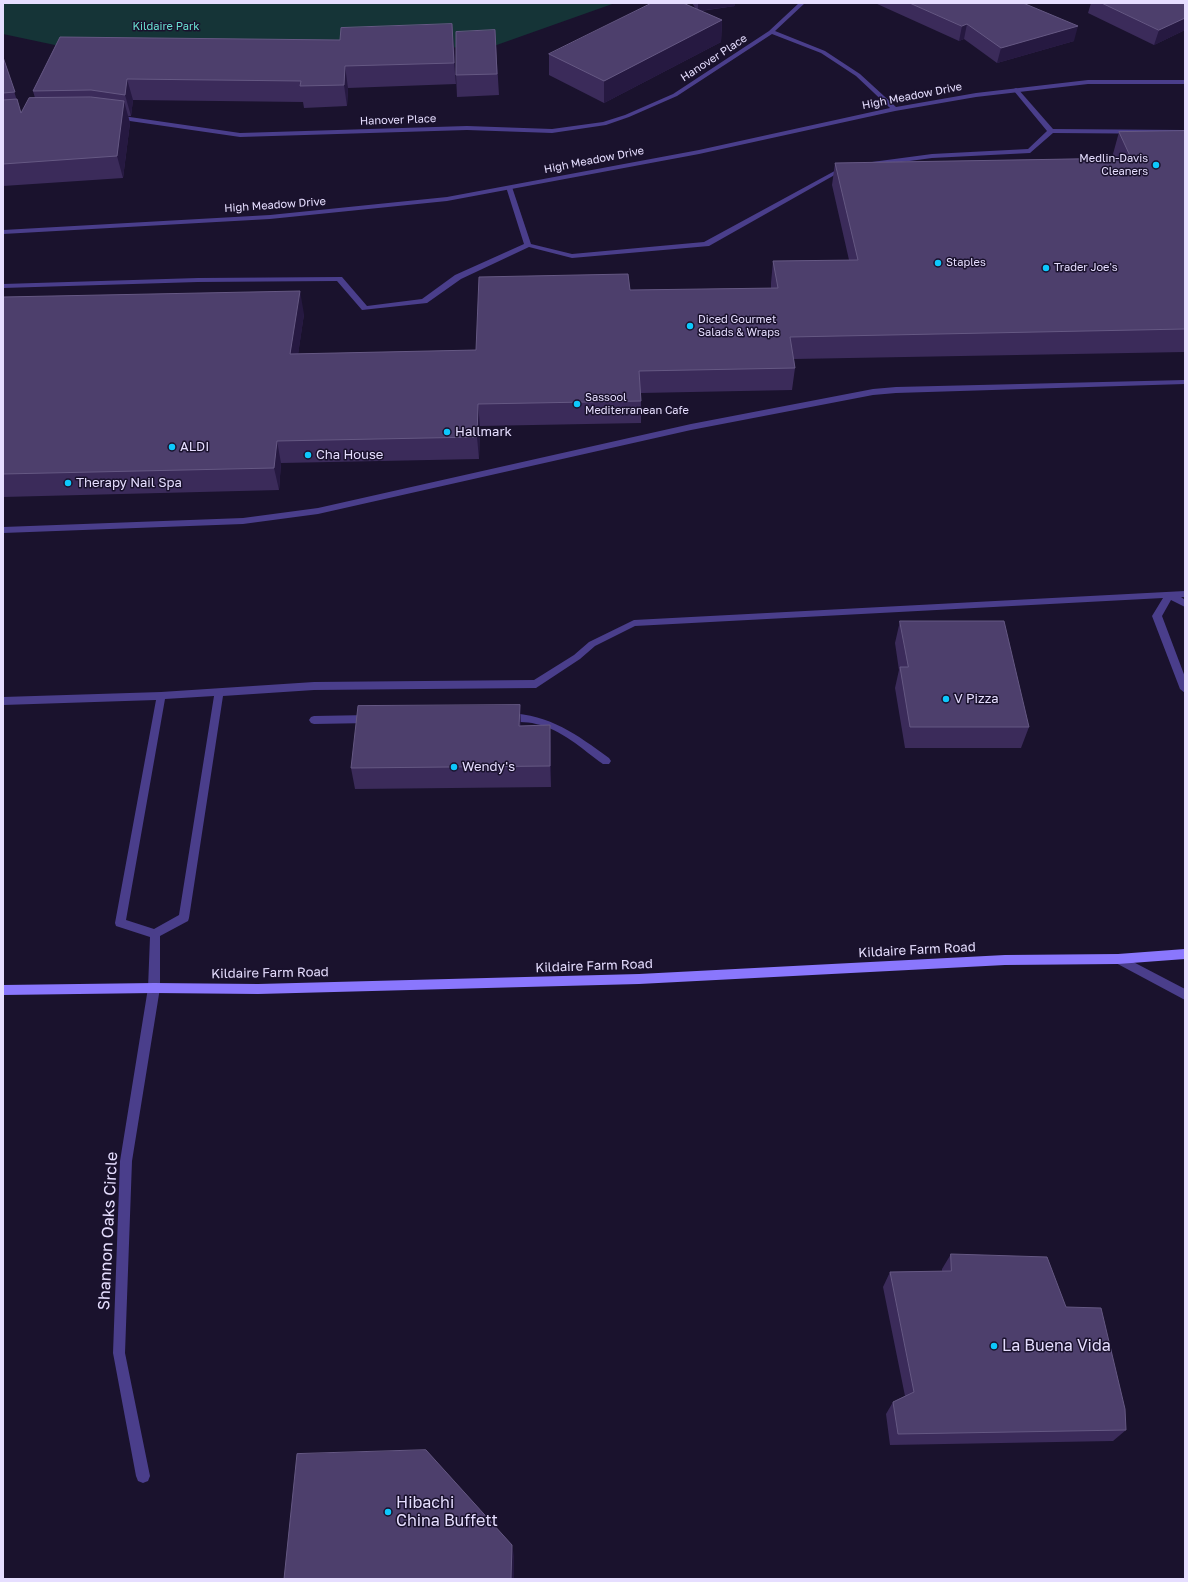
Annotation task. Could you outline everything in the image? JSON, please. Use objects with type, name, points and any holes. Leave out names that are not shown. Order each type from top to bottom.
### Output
[{"type":"main road","name":"Kildaire Farm Road","points":[[3,990],[154,988],[258,989],[639,980],[1005,960],[1118,959],[1185,954]]},
{"type":"street","name":"Hanover Place","points":[[105,116],[240,135],[467,128],[552,131],[604,124],[627,116],[675,95],[772,32],[802,3]]},
{"type":"street","points":[[772,32],[823,52],[858,75],[895,108]]},
{"type":"street","name":"High Meadow Drive","points":[[3,232],[262,218],[352,210],[447,199],[699,152],[895,108],[976,95],[1088,82],[1185,82]]},
{"type":"street","points":[[1016,90],[1051,131]]},
{"type":"street","points":[[864,165],[932,156],[1030,151],[1051,131],[1185,132]]},
{"type":"street","points":[[3,286],[198,280],[339,279],[365,308],[424,301],[458,277],[528,244],[572,256],[706,244],[810,188],[841,168],[849,167]]},
{"type":"street","points":[[509,187],[528,244]]},
{"type":"street","points":[[3,530],[243,521],[318,512],[691,427],[873,392],[990,386],[1185,382]]},
{"type":"street","points":[[3,701],[161,696],[314,686],[536,684],[577,657],[592,644],[634,623],[1185,594]]},
{"type":"street","points":[[1170,595],[1185,604]]},
{"type":"street","points":[[1170,595],[1157,616],[1185,689]]},
{"type":"street","points":[[161,696],[120,923],[155,934],[184,918],[218,692]]},
{"type":"street","points":[[501,717],[522,716],[562,729],[606,761]]},
{"type":"street","points":[[314,720],[377,719]]},
{"type":"street","name":"Shannon Oaks Circle","points":[[143,1476],[119,1353],[126,1161],[154,988],[155,934]]},
{"type":"street","points":[[1118,959],[1185,995]]},
{"type":"green space","name":"Kildaire Park","points":[[3,3],[615,3],[491,47],[88,52],[3,34]]},
{"type":"building","points":[[652,3],[683,3],[722,20],[604,81],[549,54]]},
{"type":"building","points":[[910,3],[1023,3],[1078,26],[1001,48],[967,24],[962,26]]},
{"type":"building","points":[[1102,3],[1185,3],[1185,18],[1159,30]]},
{"type":"building","points":[[452,24],[454,63],[345,66],[344,85],[300,86],[301,81],[127,79],[125,95],[91,90],[33,91],[60,37],[340,40],[341,28]]},
{"type":"building","points":[[495,30],[497,74],[456,75],[456,32]]},
{"type":"building","points":[[3,57],[15,92],[3,93]]},
{"type":"building","points":[[91,97],[124,101],[117,156],[3,164],[3,100],[17,99],[21,113],[29,98]]},
{"type":"building","points":[[1185,131],[1185,329],[790,337],[795,368],[639,371],[641,401],[478,404],[477,437],[277,441],[274,468],[3,474],[3,297],[300,291],[290,354],[476,350],[479,277],[628,274],[630,290],[778,288],[773,261],[858,260],[835,163],[1131,158],[1119,132]]},
{"type":"building","points":[[900,621],[1004,621],[1029,727],[910,727],[900,667],[908,667]]},
{"type":"building","name":"Wendy's","points":[[520,705],[519,726],[550,725],[550,766],[351,768],[358,706]]},
{"type":"building","name":"La Buena Vida","points":[[951,1254],[1047,1257],[1066,1307],[1101,1308],[1125,1409],[1126,1430],[898,1434],[893,1402],[914,1392],[890,1272],[951,1271]]},
{"type":"building","name":"Hibachi China Buffett","points":[[426,1450],[512,1545],[511,1579],[284,1579],[297,1454]]},
{"type":"place","name":"Medlin-Davis Cleaners","points":[[1156,165]]},
{"type":"place","name":"Staples","points":[[938,263]]},
{"type":"place","name":"Trader Joe's","points":[[1046,268]]},
{"type":"place","name":"Diced Gourmet Salads & Wraps","points":[[690,326]]},
{"type":"place","name":"Sassool Mediterranean Cafe","points":[[577,404]]},
{"type":"place","name":"Hallmark","points":[[447,432]]},
{"type":"place","name":"ALDI","points":[[172,447]]},
{"type":"place","name":"Cha House","points":[[308,455]]},
{"type":"place","name":"Therapy Nail Spa","points":[[68,483]]},
{"type":"place","name":"V Pizza","points":[[946,699]]},
{"type":"place","name":"Wendy's","points":[[454,767]]},
{"type":"place","name":"La Buena Vida","points":[[994,1346]]},
{"type":"place","name":"Hibachi China Buffett","points":[[388,1512]]}]
